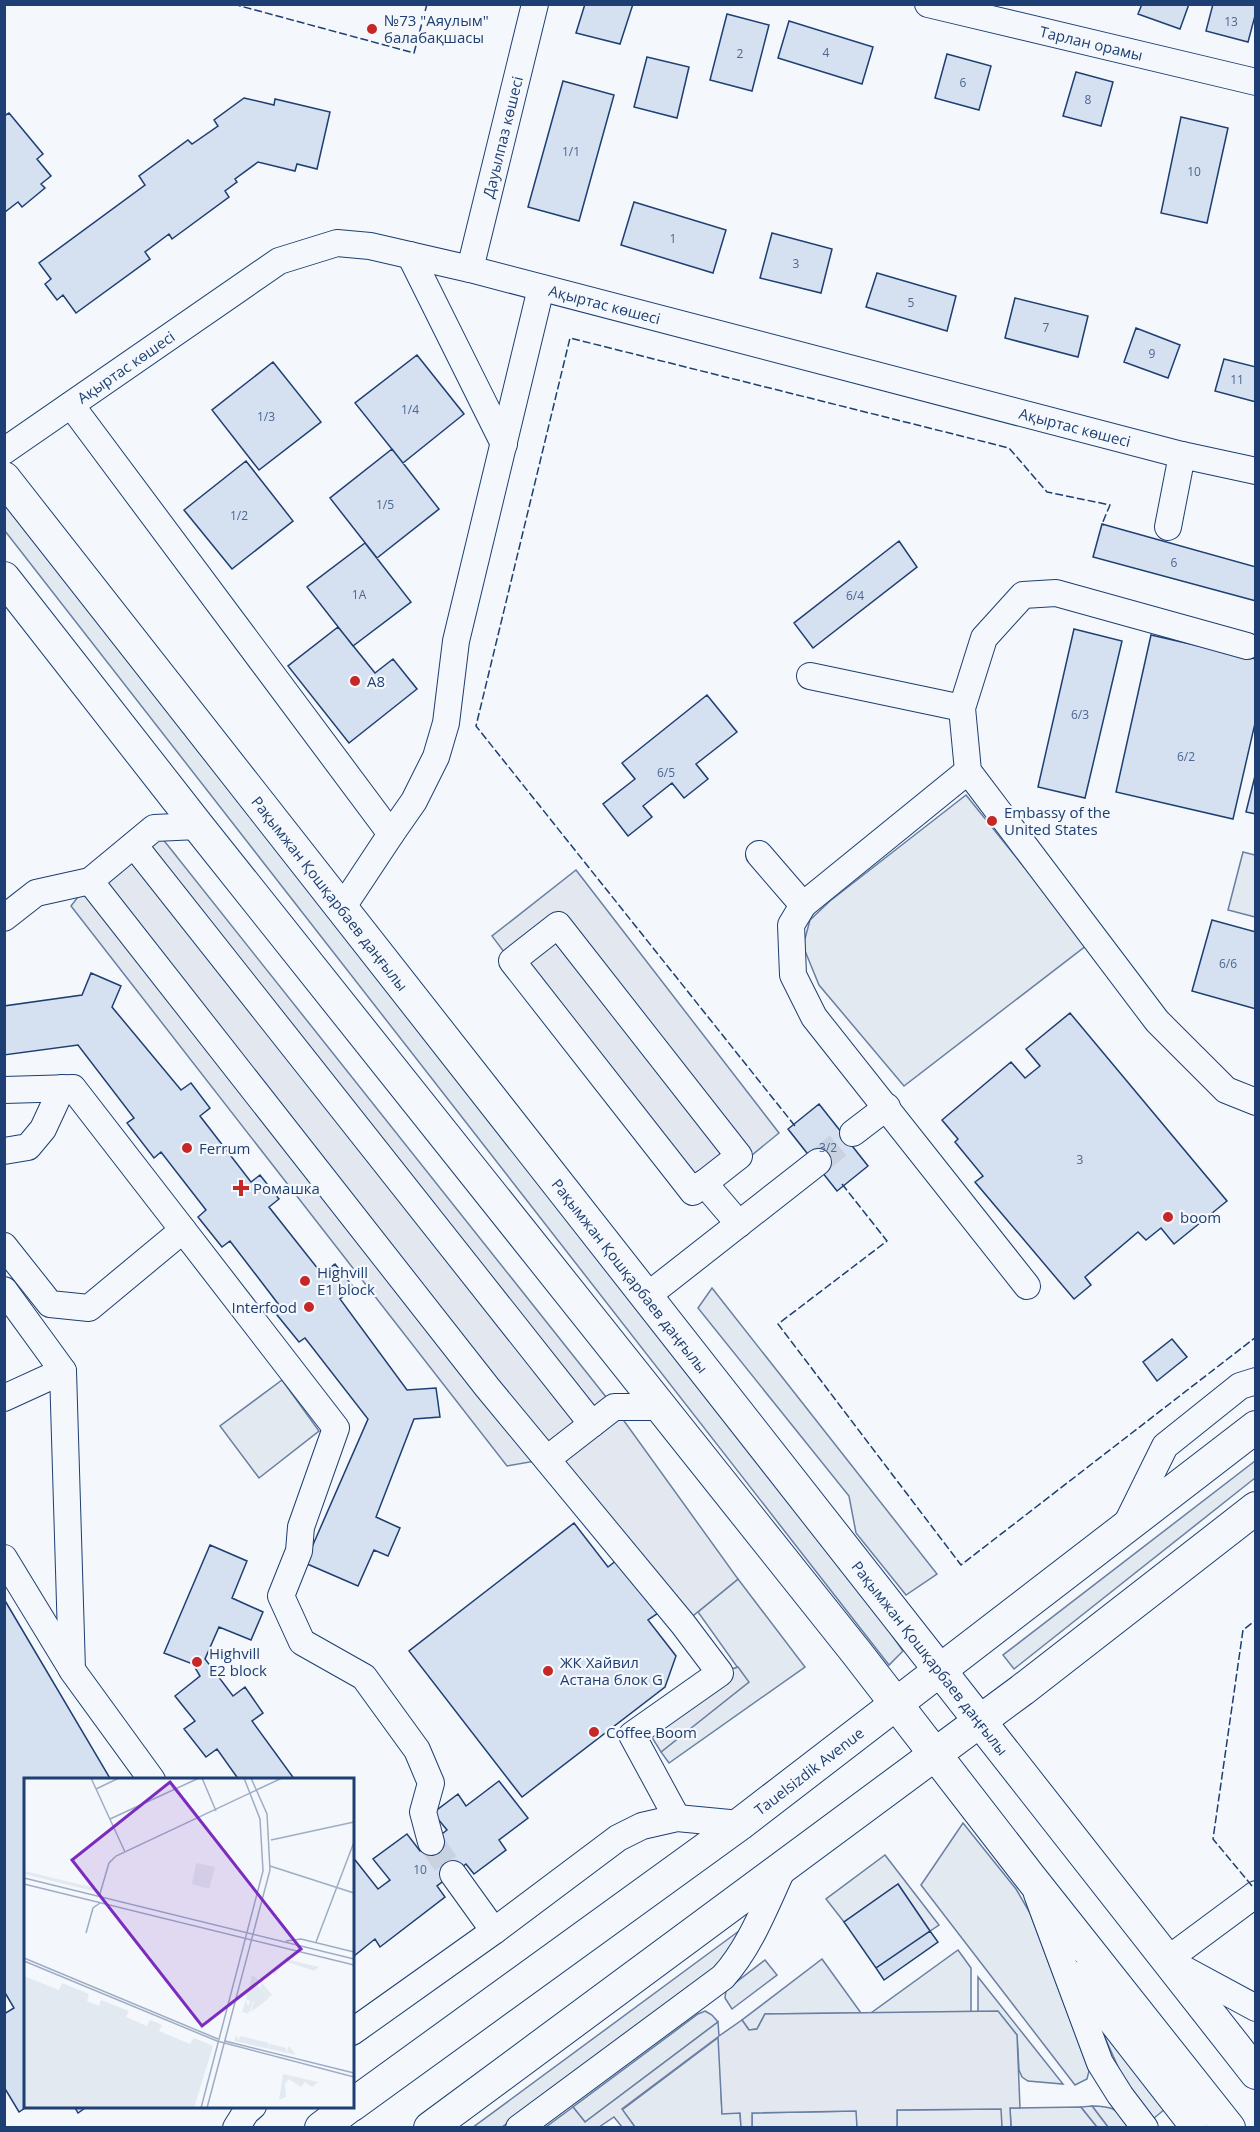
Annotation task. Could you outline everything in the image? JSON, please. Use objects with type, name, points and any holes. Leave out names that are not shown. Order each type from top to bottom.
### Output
[{"type":"main road","name":"Рақымжан Қошқарбаев даңғылы","points":[[4,478],[1256,2073]]},
{"type":"main road","points":[[4,578],[198,826],[897,1704],[1030,1877],[1229,2127]]},
{"type":"main road","name":"Tauelsizdik Avenue","points":[[354,2103],[740,1824],[1256,1427]]},
{"type":"main road","points":[[430,2127],[936,1754],[1256,1508]]},
{"type":"main road","name":"Tauelsizdik Avenue","points":[[321,2127],[347,2108]]},
{"type":"street","name":"Дауылпаз көшесі","points":[[470,269],[535,4]]},
{"type":"street","name":"Тарлан орамы","points":[[928,4],[1256,82]]},
{"type":"street","name":"Ақыртас көшесі","points":[[4,452],[279,261],[337,243],[370,246],[470,269],[1182,455],[1256,471]]},
{"type":"street","points":[[410,255],[504,444]]},
{"type":"street","points":[[342,908],[414,801],[436,758],[446,723],[456,641],[541,288]]},
{"type":"street","points":[[71,405],[390,834]]},
{"type":"street","points":[[1168,528],[1182,455]]},
{"type":"street","points":[[1247,646],[1056,593],[1023,595],[984,638],[962,708],[968,771],[1158,1021],[1226,1090],[1256,1102]]},
{"type":"street","points":[[810,676],[962,708]]},
{"type":"street","points":[[968,771],[803,905],[791,925],[793,975],[814,1017],[1027,1286]]},
{"type":"street","points":[[4,918],[36,893],[90,881],[153,828],[198,826]]},
{"type":"street","points":[[134,845],[592,1424]]},
{"type":"street","points":[[759,854],[803,905]]},
{"type":"street","points":[[90,881],[487,1387],[683,1624],[720,1673],[632,1735],[677,1818]]},
{"type":"street","points":[[558,925],[738,1156],[704,1183],[693,1192],[512,961],[558,925]]},
{"type":"street","points":[[4,1090],[74,1088],[336,1428],[301,1527],[299,1551],[281,1596],[302,1642],[364,1677],[417,1750],[430,1783],[423,1812],[431,1842]]},
{"type":"street","points":[[4,1151],[28,1147],[43,1129],[62,1089]]},
{"type":"street","points":[[854,1133],[887,1107]]},
{"type":"street","points":[[646,1296],[818,1162]]},
{"type":"street","points":[[704,1183],[739,1224]]},
{"type":"street","points":[[4,1246],[50,1304],[89,1308],[183,1230]]},
{"type":"street","points":[[4,1290],[63,1371],[72,1670]]},
{"type":"street","points":[[4,1398],[63,1371]]},
{"type":"street","points":[[1125,1527],[1165,1446],[1240,1386],[1256,1381]]},
{"type":"street","points":[[547,1459],[614,1407],[660,1407]]},
{"type":"street","points":[[4,1558],[72,1670],[151,1778]]},
{"type":"street","points":[[354,2030],[618,1838],[642,1826],[677,1818],[740,1824]]},
{"type":"street","points":[[519,2127],[723,1977],[746,1946],[786,1863]]},
{"type":"street","points":[[453,1874],[494,1930]]},
{"type":"street","points":[[1030,1877],[1100,2063],[1145,2127]]},
{"type":"street","points":[[1256,1894],[1167,1960],[1256,2008]]},
{"type":"street","points":[[1060,1956],[1194,2127]]},
{"type":"street","points":[[236,2127],[250,2108]]},
{"type":"shaded area","points":[[4,504],[878,1615],[903,1651],[889,1665],[5,531]]},
{"type":"shaded area","points":[[966,795],[1087,945],[904,1086],[819,985],[803,946],[810,920],[830,901]]},
{"type":"shaded area","points":[[154,828],[614,1407],[738,1579],[683,1624],[547,1459],[507,1466],[71,906],[90,881]]},
{"type":"shaded area","points":[[1243,852],[1255,855],[1255,917],[1228,910]]},
{"type":"shaded area","points":[[576,870],[779,1133],[692,1204],[492,936]]},
{"type":"shaded area","points":[[712,1288],[937,1574],[906,1595],[856,1533],[849,1496],[698,1308]]},
{"type":"shaded area","points":[[282,1380],[319,1431],[259,1478],[220,1426]]},
{"type":"shaded area","points":[[1255,1461],[1255,1478],[1014,1669],[1003,1655]]},
{"type":"shaded area","points":[[738,1579],[805,1667],[669,1763],[661,1752],[748,1682],[698,1612]]},
{"type":"shaded area","points":[[738,1667],[749,1682],[661,1752],[645,1726],[720,1673]]},
{"type":"shaded area","points":[[963,1823],[1016,1889],[1030,1913],[1089,2071],[1087,2079],[1075,2085],[921,1885]]},
{"type":"shaded area","points":[[885,1855],[939,1925],[930,1931],[898,1884],[844,1922],[826,1899]]},
{"type":"shaded area","points":[[743,1928],[716,1970],[502,2127],[472,2128]]},
{"type":"shaded area","points":[[958,1950],[971,1968],[971,2012],[871,2013]]},
{"type":"shaded area","points":[[822,1959],[861,2013],[765,2014],[757,2029],[749,2030],[742,2020]]},
{"type":"shaded area","points":[[765,1960],[777,1975],[732,2009],[725,1998],[726,1990]]},
{"type":"shaded area","points":[[978,1977],[1063,2084],[1028,2081],[1022,2077],[1019,2070],[1017,2035],[998,2012],[978,2012]]},
{"type":"shaded area","points":[[705,2011],[718,2022],[585,2122],[573,2107]]},
{"type":"shaded area","points":[[998,2011],[1017,2035],[1020,2108],[1010,2108],[1011,2127],[1002,2127],[1001,2109],[897,2110],[897,2128],[857,2127],[856,2111],[752,2113],[752,2127],[741,2127],[740,2113],[722,2114],[718,2037],[622,2109],[635,2127],[622,2127],[614,2117],[599,2127],[546,2127],[573,2107],[585,2122],[718,2022],[719,2036],[742,2020],[749,2030],[757,2029],[765,2014]]},
{"type":"shaded area","points":[[1102,2031],[1165,2109],[1153,2119],[1123,2078]]},
{"type":"shaded area","points":[[719,2037],[722,2113],[740,2113],[741,2127],[635,2127],[622,2110]]},
{"type":"shaded area","points":[[1092,2106],[1115,2110],[1131,2127],[1108,2127]]},
{"type":"shaded area","points":[[1092,2106],[1108,2127],[1097,2127],[1081,2107]]},
{"type":"shaded area","points":[[1081,2107],[1097,2127],[1011,2127],[1010,2108]]},
{"type":"shaded area","points":[[1002,2109],[1002,2127],[897,2127],[897,2110]]},
{"type":"shaded area","points":[[857,2111],[857,2127],[752,2127],[752,2113]]},
{"type":"building","points":[[585,4],[633,4],[620,44],[576,33]]},
{"type":"building","points":[[1142,4],[1189,4],[1180,29],[1138,14]]},
{"type":"building","points":[[1213,4],[1256,4],[1248,42],[1206,31]]},
{"type":"building","points":[[727,14],[769,25],[752,91],[710,80]]},
{"type":"building","points":[[789,21],[873,47],[862,84],[778,58]]},
{"type":"building","points":[[947,54],[991,66],[979,110],[935,98]]},
{"type":"building","points":[[647,57],[689,67],[677,118],[634,107]]},
{"type":"building","points":[[1076,72],[1113,82],[1101,126],[1063,116]]},
{"type":"building","points":[[563,81],[614,95],[579,221],[528,207]]},
{"type":"building","points":[[244,98],[274,105],[275,99],[330,112],[317,169],[297,164],[295,171],[258,162],[235,179],[237,182],[225,191],[229,197],[172,239],[169,234],[145,252],[150,259],[76,313],[63,295],[57,300],[45,284],[51,279],[39,263],[145,185],[139,176],[188,140],[192,144],[218,126],[214,120]]},
{"type":"building","points":[[9,113],[43,154],[37,159],[51,176],[41,184],[45,188],[22,207],[18,202],[5,212],[4,116]]},
{"type":"building","points":[[1181,117],[1228,128],[1207,223],[1161,213]]},
{"type":"building","points":[[634,202],[726,230],[713,273],[621,245]]},
{"type":"building","points":[[772,233],[832,249],[821,293],[760,278]]},
{"type":"building","points":[[877,273],[956,296],[947,331],[866,307]]},
{"type":"building","points":[[1015,298],[1088,316],[1078,357],[1005,338]]},
{"type":"building","points":[[1136,328],[1180,345],[1168,378],[1124,362]]},
{"type":"building","points":[[417,355],[464,414],[403,463],[355,403]]},
{"type":"building","points":[[1224,359],[1256,367],[1256,402],[1215,391]]},
{"type":"building","points":[[273,362],[321,422],[259,470],[212,410]]},
{"type":"building","points":[[392,449],[439,509],[377,558],[330,498]]},
{"type":"building","points":[[246,461],[293,521],[232,569],[184,510]]},
{"type":"building","points":[[1102,524],[1256,567],[1256,601],[1093,557]]},
{"type":"building","points":[[899,541],[917,567],[813,648],[794,623]]},
{"type":"building","points":[[365,543],[411,602],[353,646],[307,587]]},
{"type":"building","name":"А8","points":[[338,627],[375,673],[393,659],[417,689],[349,743],[288,666]]},
{"type":"building","points":[[1074,629],[1122,641],[1085,798],[1038,787]]},
{"type":"building","points":[[1151,635],[1256,659],[1256,719],[1233,819],[1116,792]]},
{"type":"building","points":[[707,695],[737,732],[696,764],[708,779],[684,798],[672,783],[643,806],[652,817],[628,836],[603,804],[635,779],[622,763]]},
{"type":"building","points":[[1256,772],[1256,814],[1246,812]]},
{"type":"building","points":[[1212,920],[1256,932],[1256,1009],[1192,991]]},
{"type":"building","name":"Highvill E1 block","points":[[91,973],[121,986],[112,1007],[181,1090],[191,1083],[210,1108],[200,1116],[251,1182],[260,1175],[279,1199],[269,1207],[322,1274],[335,1264],[354,1288],[340,1299],[407,1390],[436,1388],[440,1417],[414,1419],[376,1517],[400,1528],[388,1556],[374,1550],[358,1586],[305,1563],[368,1419],[305,1338],[299,1342],[273,1310],[279,1305],[230,1241],[222,1247],[198,1217],[206,1210],[161,1152],[154,1158],[127,1123],[134,1118],[78,1045],[4,1055],[4,1006],[82,995]]},
{"type":"building","points":[[1070,1013],[1227,1201],[1174,1244],[1161,1228],[1146,1240],[1138,1232],[1085,1277],[1091,1285],[1074,1299],[975,1182],[983,1176],[955,1142],[958,1139],[942,1120],[1011,1062],[1025,1078],[1040,1066],[1026,1049]]},
{"type":"building","points":[[819,1104],[868,1166],[837,1191],[788,1129]]},
{"type":"building","points":[[1172,1339],[1187,1357],[1157,1381],[1143,1362]]},
{"type":"building","name":"ЖК Хайвил Астана блок G","points":[[574,1523],[608,1567],[617,1560],[658,1613],[648,1620],[676,1656],[665,1687],[522,1797],[409,1651]]},
{"type":"building","name":"Highvill E2 block","points":[[210,1545],[247,1561],[232,1598],[263,1612],[251,1640],[219,1627],[205,1659],[233,1696],[245,1687],[263,1713],[252,1721],[294,1778],[238,1778],[217,1749],[206,1757],[184,1729],[195,1721],[175,1696],[200,1676],[193,1664],[164,1653]]},
{"type":"building","points":[[4,1599],[110,1778],[24,1778],[25,2108],[19,2112],[4,2087],[4,2014],[14,2008],[4,1991]]},
{"type":"building","points":[[499,1781],[528,1818],[499,1840],[506,1850],[474,1874],[466,1864],[437,1886],[445,1897],[380,1947],[375,1939],[354,1956],[354,1859],[378,1889],[390,1880],[373,1859],[407,1834],[420,1851],[447,1830],[433,1813],[458,1794],[466,1806]]},
{"type":"building","points":[[898,1884],[930,1931],[876,1968],[844,1922]]},
{"type":"building","points":[[930,1931],[938,1942],[884,1980],[876,1968]]},
{"type":"building","points":[[75,2108],[85,2108],[78,2113]]},
{"type":"tunnel","points":[[818,1162],[853,1133]]},
{"type":"tunnel","points":[[431,1842],[453,1874]]},
{"type":"fence","points":[[233,4],[414,53],[427,4]]},
{"type":"fence","points":[[795,1126],[476,726],[570,338],[1009,448],[1047,492],[1110,505],[1102,524],[1104,525]]},
{"type":"fence","points":[[842,1184],[887,1241],[778,1324],[961,1565],[1256,1337]]},
{"type":"fence","points":[[1252,1886],[1213,1839],[1243,1630],[1256,1620]]},
{"type":"place","name":"№73 \"Аяулым\" балабақшасы","points":[[372,29]]},
{"type":"place","name":"А8","points":[[355,681]]},
{"type":"place","name":"Embassy of the United States","points":[[992,821]]},
{"type":"place","name":"Ferrum","points":[[187,1148]]},
{"type":"place","name":"Ромашка","points":[[241,1188]]},
{"type":"place","name":"boom","points":[[1168,1217]]},
{"type":"place","name":"Highvill E1 block","points":[[305,1281]]},
{"type":"place","name":"Interfood","points":[[309,1307]]},
{"type":"place","name":"Highvill E2 block","points":[[197,1662]]},
{"type":"place","name":"ЖК Хайвил Астана блок G","points":[[548,1671]]},
{"type":"place","name":"Coffee Boom","points":[[594,1732]]}]
